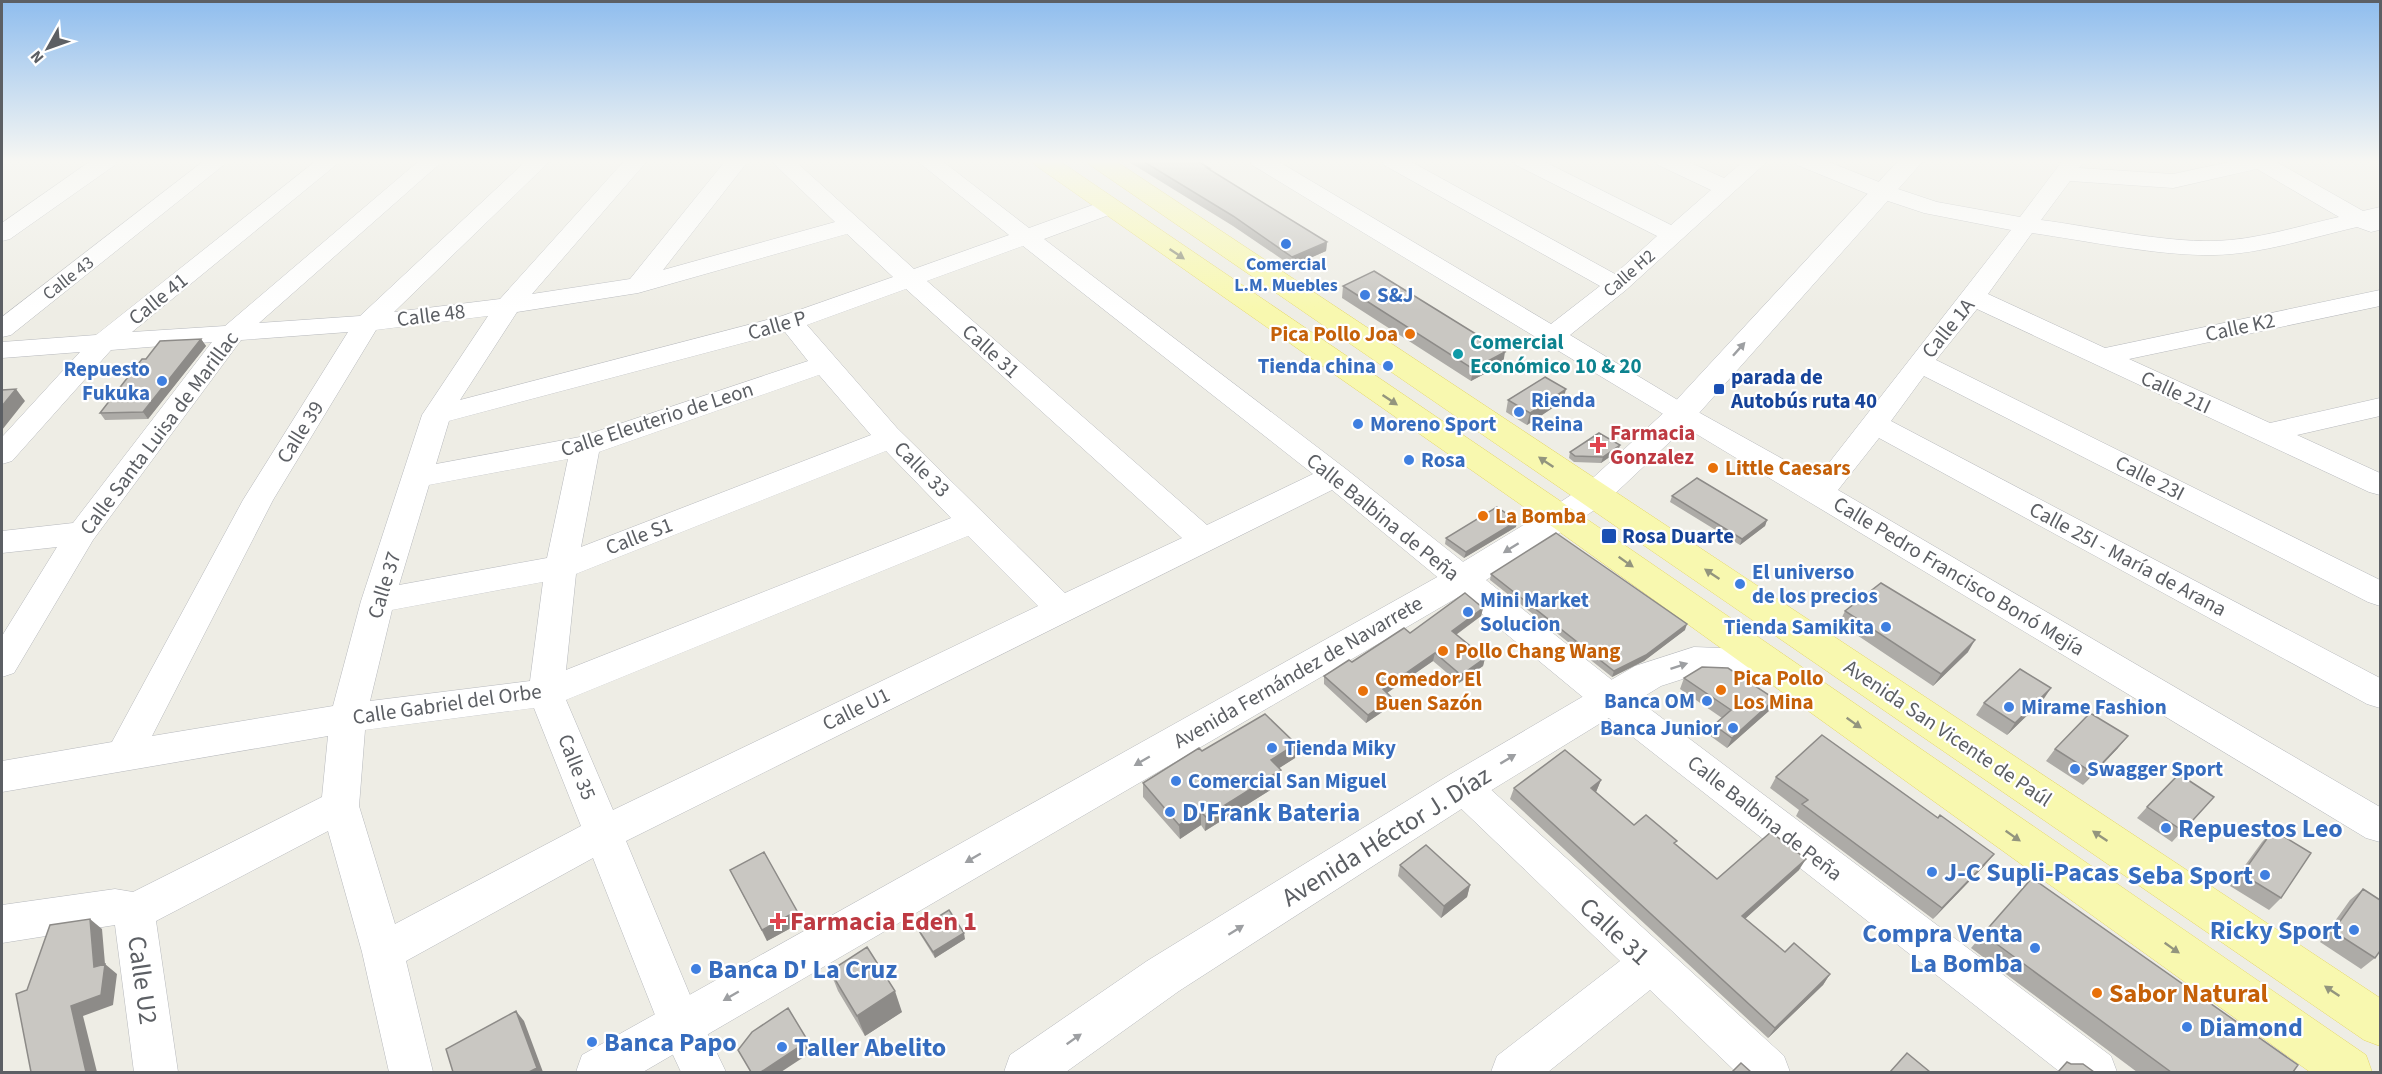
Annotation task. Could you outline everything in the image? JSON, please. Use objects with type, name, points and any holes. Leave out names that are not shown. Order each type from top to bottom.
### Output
[{"type":"main road","name":"Avenida San Vicente de Paúl","points":[[1114,210],[1561,517],[2349,1072]]},
{"type":"main road","name":"Avenida San Vicente de Paúl","points":[[1172,210],[2380,1024]]},
{"type":"street","points":[[2,234],[36,210]]},
{"type":"street","name":"Calle 43","points":[[2,329],[155,210]]},
{"type":"street","name":"Calle 41","points":[[2,454],[104,342],[268,210]]},
{"type":"street","name":"Calle Santa Luisa de Marillac","points":[[5,652],[82,533],[234,331],[375,210]]},
{"type":"street","name":"Calle 39","points":[[125,753],[258,500],[367,323],[487,210]]},
{"type":"street","name":"Calle 37","points":[[411,1072],[383,952],[340,806],[348,718],[378,601],[436,415],[508,306],[593,210]]},
{"type":"street","points":[[638,285],[698,210]]},
{"type":"street","name":"Calle 31","points":[[835,210],[1203,539]]},
{"type":"street","name":"Calle Balbina de Peña","points":[[990,210],[1335,476],[1460,580],[1609,698],[2095,1072]]},
{"type":"street","name":"Calle P","points":[[436,415],[791,322],[1100,210]]},
{"type":"street","name":"Calle Pedro Francisco Bonó Mejía","points":[[1343,210],[1681,414],[1818,492],[2380,826]]},
{"type":"street","points":[[1482,210],[1617,285]]},
{"type":"street","points":[[1624,210],[1673,235]]},
{"type":"street","name":"Calle H2","points":[[1553,336],[1617,285],[1701,210]]},
{"type":"street","name":"Avenida Fernández de Navarrete","points":[[598,1072],[1460,580],[1594,495],[1681,414],[1864,210]]},
{"type":"street","points":[[1943,210],[2024,225],[2163,244],[2214,248],[2374,222]]},
{"type":"street","name":"Calle 1A","points":[[1818,492],[1836,475],[1973,297],[2035,210]]},
{"type":"street","points":[[2352,210],[2374,222]]},
{"type":"street","name":"Calle 48","points":[[2,350],[234,331],[367,323],[508,306],[638,285],[851,225]]},
{"type":"street","name":"Calle 21I","points":[[1973,297],[2380,485]]},
{"type":"street","name":"Calle K2","points":[[2100,357],[2380,298]]},
{"type":"street","name":"Calle 33","points":[[791,322],[823,365],[891,438],[1061,609]]},
{"type":"street","name":"Calle 23I","points":[[1920,363],[2380,594]]},
{"type":"street","name":"Calle Eleuterio de Leon","points":[[418,477],[585,446],[823,365]]},
{"type":"street","points":[[2267,434],[2380,407]]},
{"type":"street","name":"Calle 25I - María de Arana","points":[[1875,424],[2380,694]]},
{"type":"street","name":"Calle S1","points":[[378,601],[561,567],[891,438]]},
{"type":"street","name":"Calle 35","points":[[585,446],[561,567],[546,693],[681,1025],[704,1072]]},
{"type":"street","name":"Calle U1","points":[[383,952],[604,833],[1335,476]]},
{"type":"street","name":"Calle Gabriel del Orbe","points":[[2,776],[125,753],[348,718],[546,693],[974,521]]},
{"type":"street","points":[[2,542],[82,533]]},
{"type":"street","name":"Avenida Héctor J. Díaz","points":[[1027,1072],[1162,976],[1463,787],[1648,676],[1694,662],[1770,664]]},
{"type":"street","name":"Calle 31","points":[[1463,787],[1768,1072]]},
{"type":"street","points":[[131,913],[340,806]]},
{"type":"street","name":"Calle U2","points":[[2,924],[115,907],[127,908],[135,920],[156,1072]]},
{"type":"street","points":[[1513,1072],[1650,963]]},
{"type":"building","points":[[1223,210],[1275,210],[1327,242],[1292,257]]},
{"type":"building","points":[[1374,271],[1505,352],[1473,369],[1343,286]]},
{"type":"building","points":[[201,339],[143,412],[100,413],[142,359],[146,359],[160,341]]},
{"type":"building","points":[[1545,377],[1566,389],[1530,413],[1508,400]]},
{"type":"building","points":[[16,389],[2,406],[2,390]]},
{"type":"building","name":"Farmacia Gonzalez","points":[[1599,433],[1620,445],[1603,457],[1575,456],[1570,452]]},
{"type":"building","points":[[1697,478],[1767,520],[1742,539],[1672,496]]},
{"type":"building","points":[[1497,507],[1517,521],[1466,552],[1446,538]]},
{"type":"building","name":"Rosa Duarte","points":[[1556,533],[1687,624],[1646,655],[1614,671],[1491,574]]},
{"type":"building","points":[[1881,583],[1975,640],[1941,674],[1845,611]]},
{"type":"building","points":[[1465,593],[1483,608],[1452,631],[1485,658],[1461,675],[1435,653],[1383,689],[1392,698],[1368,715],[1324,676],[1349,660],[1352,662],[1404,628],[1410,633]]},
{"type":"building","points":[[1702,667],[1728,668],[1775,699],[1732,738],[1714,725],[1731,710],[1684,678]]},
{"type":"building","name":"Mirame Fashion","points":[[2020,669],[2051,688],[2015,723],[1984,703]]},
{"type":"building","points":[[2090,713],[2128,736],[2093,773],[2055,749]]},
{"type":"building","points":[[1265,714],[1296,744],[1271,760],[1281,770],[1206,817],[1201,812],[1179,825],[1143,783],[1199,748],[1202,751]]},
{"type":"building","points":[[1822,735],[1938,818],[1940,815],[1994,854],[1942,908],[1802,804],[1808,800],[1776,777]]},
{"type":"building","points":[[1565,750],[1601,780],[1591,788],[1634,825],[1646,815],[1677,841],[1674,843],[1717,879],[1771,832],[1806,859],[1742,916],[1785,952],[1794,943],[1830,974],[1775,1028],[1514,788]]},
{"type":"building","points":[[2179,774],[2214,797],[2183,831],[2147,807]]},
{"type":"building","name":"Seba Sport","points":[[2273,830],[2311,853],[2281,898],[2242,874]]},
{"type":"building","points":[[1426,845],[1470,885],[1444,906],[1400,865]]},
{"type":"building","points":[[764,852],[797,911],[762,930],[730,870]]},
{"type":"building","points":[[2032,878],[2298,1065],[2293,1072],[2171,1072],[1983,934]]},
{"type":"building","points":[[2363,889],[2380,900],[2380,951],[2375,958],[2333,931]]},
{"type":"building","points":[[949,910],[964,933],[933,952],[918,929]]},
{"type":"building","points":[[90,919],[94,967],[105,964],[101,995],[71,1006],[86,1072],[31,1072],[16,994],[27,990],[50,925]]},
{"type":"building","points":[[867,947],[895,991],[857,1016],[830,971]]},
{"type":"building","name":"Taller Abelito","points":[[788,1008],[808,1041],[761,1072],[751,1072],[738,1050],[752,1032]]},
{"type":"building","points":[[516,1011],[537,1068],[529,1072],[453,1072],[446,1049]]},
{"type":"building","points":[[1907,1053],[1930,1072],[1890,1072]]},
{"type":"building","points":[[2067,1062],[2083,1064],[2094,1072],[2058,1072]]},
{"type":"building","points":[[1741,1063],[1751,1072],[1732,1072]]},
{"type":"place","name":"Comercial L.M. Muebles","points":[[1286,244]]},
{"type":"place","name":"S&J","points":[[1365,295]]},
{"type":"place","name":"Pica Pollo Joa","points":[[1410,334]]},
{"type":"place","name":"Comercial Económico 10 & 20","points":[[1458,354]]},
{"type":"place","name":"Tienda china","points":[[1388,366]]},
{"type":"place","name":"Repuesto Fukuka","points":[[162,381]]},
{"type":"place","name":"parada de Autobús ruta 40","points":[[1719,389]]},
{"type":"place","name":"Rienda Reina","points":[[1519,412]]},
{"type":"place","name":"Moreno Sport","points":[[1358,424]]},
{"type":"place","name":"Farmacia Gonzalez","points":[[1598,445]]},
{"type":"place","name":"Rosa","points":[[1409,460]]},
{"type":"place","name":"Little Caesars","points":[[1713,468]]},
{"type":"place","name":"La Bomba","points":[[1483,516]]},
{"type":"place","name":"Rosa Duarte","points":[[1609,536]]},
{"type":"place","name":"El universo de los precios","points":[[1740,584]]},
{"type":"place","name":"Mini Market Solucion","points":[[1468,612]]},
{"type":"place","name":"Tienda Samikita","points":[[1886,627]]},
{"type":"place","name":"Pollo Chang Wang","points":[[1443,651]]},
{"type":"place","name":"Pica Pollo Los Mina","points":[[1721,690]]},
{"type":"place","name":"Comedor El Buen Sazón","points":[[1363,691]]},
{"type":"place","name":"Banca OM","points":[[1707,701]]},
{"type":"place","name":"Mirame Fashion","points":[[2009,707]]},
{"type":"place","name":"Banca Junior","points":[[1733,728]]},
{"type":"place","name":"Tienda Miky","points":[[1272,748]]},
{"type":"place","name":"Swagger Sport","points":[[2075,769]]},
{"type":"place","name":"Comercial San Miguel","points":[[1176,781]]},
{"type":"place","name":"D'Frank Bateria","points":[[1170,812]]},
{"type":"place","name":"Repuestos Leo","points":[[2166,828]]},
{"type":"place","name":"J-C Supli-Pacas","points":[[1932,872]]},
{"type":"place","name":"Seba Sport","points":[[2265,875]]},
{"type":"place","name":"Farmacia Eden 1","points":[[778,921]]},
{"type":"place","name":"Ricky Sport","points":[[2354,930]]},
{"type":"place","name":"Compra Venta La Bomba","points":[[2035,948]]},
{"type":"place","name":"Banca D' La Cruz","points":[[696,969]]},
{"type":"place","name":"Sabor Natural","points":[[2097,993]]},
{"type":"place","name":"Diamond","points":[[2187,1027]]},
{"type":"place","name":"Banca Papo","points":[[592,1042]]},
{"type":"place","name":"Taller Abelito","points":[[782,1047]]}]
